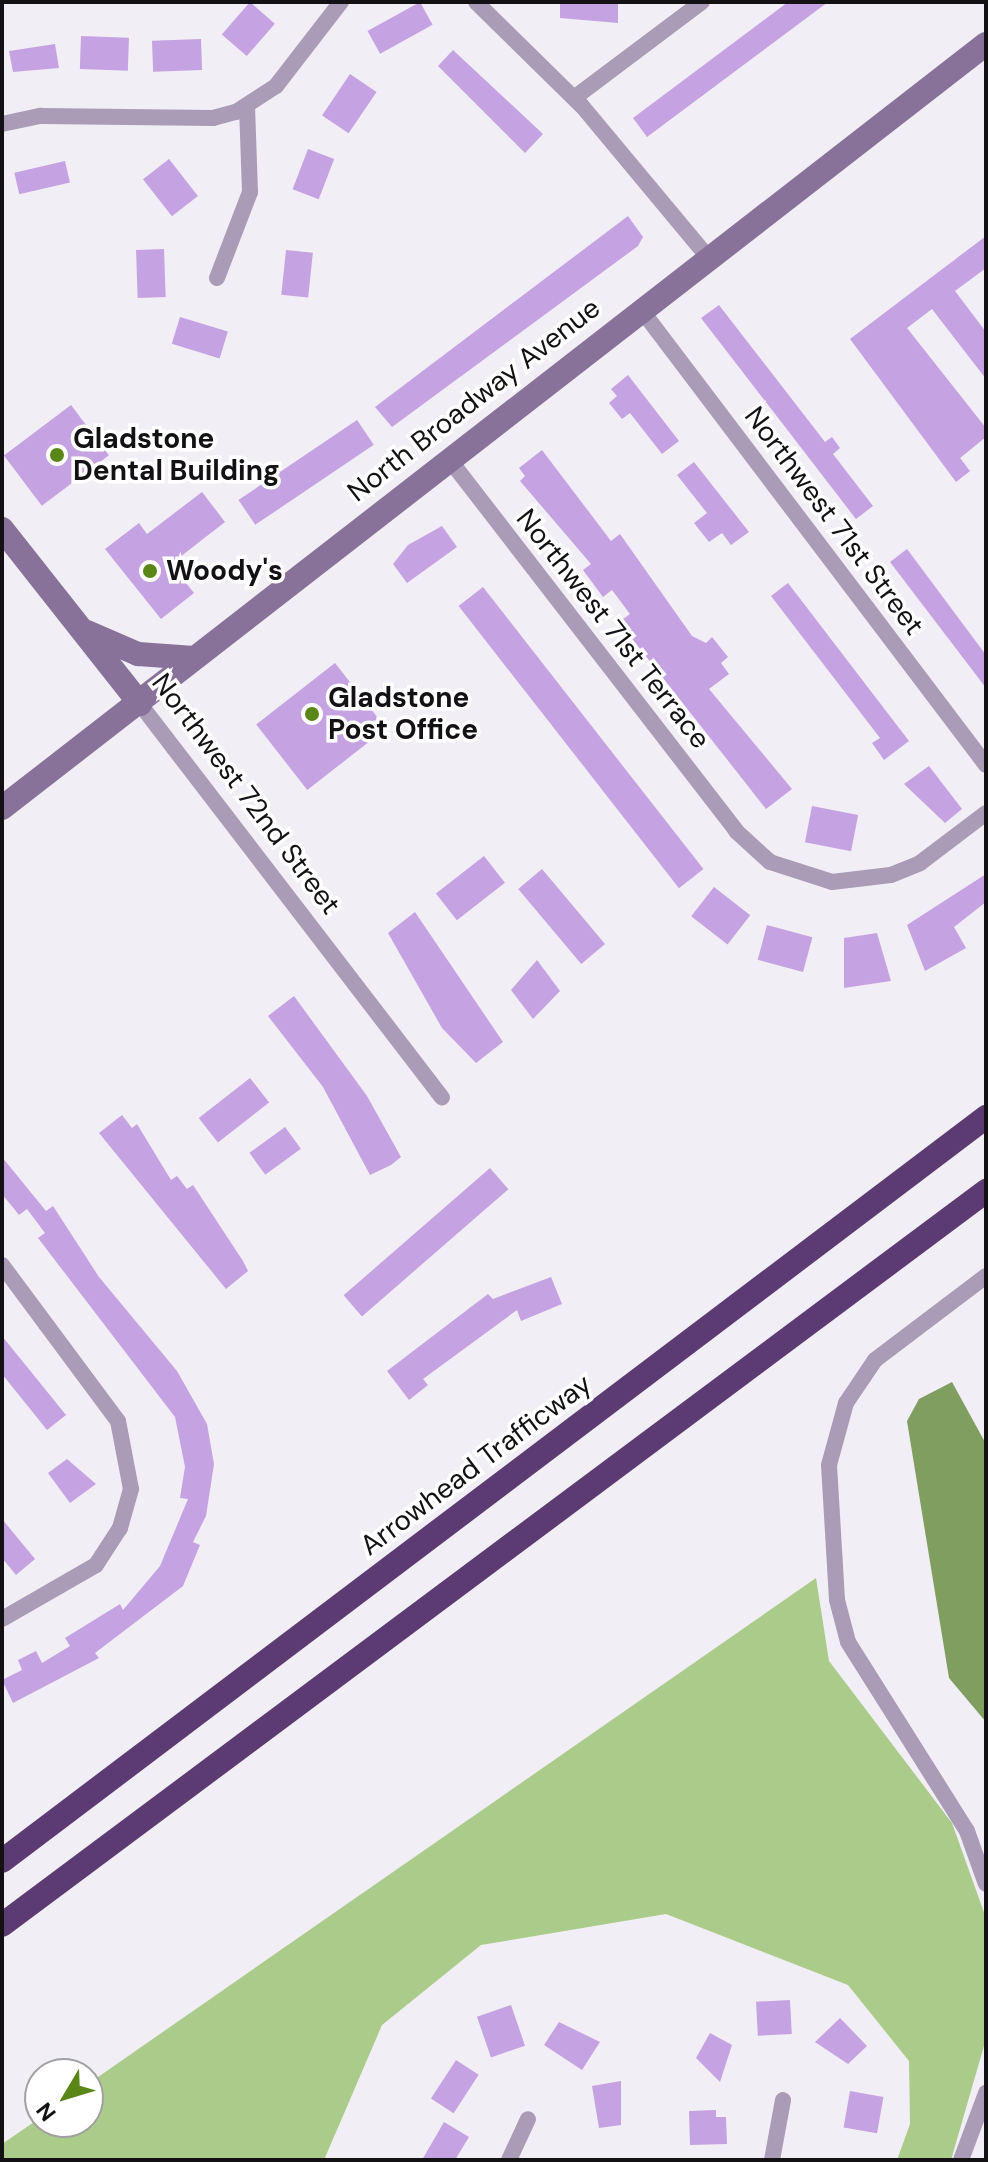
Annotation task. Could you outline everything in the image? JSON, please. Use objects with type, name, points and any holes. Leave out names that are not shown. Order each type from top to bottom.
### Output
[{"type":"highway","name":"Arrowhead Trafficway","points":[[2,1861],[986,1117]]},
{"type":"highway","points":[[2,1925],[986,1191]]},
{"type":"main road","name":"North Broadway Avenue","points":[[2,808],[140,704],[194,658],[640,308],[986,44]]},
{"type":"main road","name":"Northwest 72nd Street","points":[[2,529],[140,704]]},
{"type":"main road","points":[[81,629],[138,654],[194,658]]},
{"type":"street","points":[[2,124],[41,116],[213,118],[247,107],[276,86],[341,2]]},
{"type":"street","points":[[476,2],[574,98],[707,256]]},
{"type":"street","points":[[574,98],[702,2]]},
{"type":"street","points":[[217,278],[250,192],[247,107]]},
{"type":"street","name":"Northwest 71st Street","points":[[640,308],[986,765]]},
{"type":"street","name":"Northwest 71st Terrace","points":[[449,459],[736,831],[770,862],[801,876],[855,881],[920,863],[986,813]]},
{"type":"street","name":"Northwest 72nd Street","points":[[140,704],[442,1097]]},
{"type":"street","points":[[2,1265],[118,1421],[131,1489],[120,1528],[96,1565],[2,1619]]},
{"type":"street","points":[[986,1276],[894,1342],[858,1383],[829,1465],[842,1621],[868,1681],[967,1831],[986,1884]]},
{"type":"street","points":[[961,2160],[986,2093]]},
{"type":"street","points":[[772,2160],[783,2100]]},
{"type":"street","points":[[509,2160],[528,2119]]},
{"type":"shaded area","points":[[952,1382],[986,1444],[986,1722],[949,1678],[907,1421],[919,1399]]},
{"type":"shaded area","points":[[816,1578],[829,1661],[952,1823],[986,1918],[986,2039],[951,2160],[897,2160],[910,2124],[909,2061],[848,1985],[666,1914],[481,1945],[382,2025],[324,2160],[2,2160],[2,2144],[24,2129],[24,2138],[104,2138],[104,2073]]},
{"type":"building","points":[[250,2],[275,24],[247,56],[222,34]]},
{"type":"building","points":[[420,2],[433,25],[380,54],[368,31]]},
{"type":"building","points":[[560,2],[618,2],[618,23],[560,18]]},
{"type":"building","points":[[788,2],[828,2],[647,137],[633,118]]},
{"type":"building","points":[[81,36],[129,38],[128,71],[80,69]]},
{"type":"building","points":[[201,39],[202,70],[153,72],[152,41]]},
{"type":"building","points":[[55,44],[59,68],[13,72],[9,51]]},
{"type":"building","points":[[453,50],[543,134],[525,153],[438,66]]},
{"type":"building","points":[[350,74],[377,92],[349,133],[322,115]]},
{"type":"building","points":[[308,149],[334,159],[319,199],[293,189]]},
{"type":"building","points":[[169,159],[198,196],[172,216],[143,179]]},
{"type":"building","points":[[65,161],[70,182],[19,194],[14,173]]},
{"type":"building","points":[[628,216],[643,237],[638,246],[392,427],[375,407]]},
{"type":"building","points":[[986,236],[986,268],[955,291],[986,332],[986,379],[932,309],[907,328],[986,428],[986,437],[960,458],[970,471],[956,482],[850,339]]},
{"type":"building","points":[[164,249],[166,297],[138,298],[136,250]]},
{"type":"building","points":[[286,250],[313,253],[308,298],[281,295]]},
{"type":"building","points":[[719,305],[825,442],[832,437],[840,448],[833,454],[873,506],[856,519],[701,318]]},
{"type":"building","points":[[180,317],[228,332],[220,358],[172,344]]},
{"type":"building","points":[[628,375],[679,441],[662,454],[630,413],[622,419],[609,403],[617,396],[611,389]]},
{"type":"building","name":"Gladstone Dental Building","points":[[71,405],[109,455],[42,506],[4,456]]},
{"type":"building","points":[[357,420],[374,445],[255,525],[238,500]]},
{"type":"building","points":[[542,450],[611,541],[620,534],[692,636],[706,643],[712,637],[728,657],[721,663],[729,674],[709,689],[792,789],[766,809],[619,622],[630,614],[612,590],[603,597],[583,570],[591,564],[520,481],[525,476],[519,468]]},
{"type":"building","points":[[694,462],[749,532],[731,545],[722,533],[709,542],[694,523],[707,513],[677,475]]},
{"type":"building","points":[[202,492],[225,522],[171,564],[194,593],[161,619],[105,549],[139,523],[147,534]]},
{"type":"building","points":[[442,526],[457,547],[407,583],[393,564],[408,545]]},
{"type":"building","points":[[907,549],[986,655],[986,688],[890,562]]},
{"type":"building","points":[[788,583],[909,741],[884,760],[872,743],[880,738],[771,596]]},
{"type":"building","points":[[483,587],[703,869],[679,888],[459,606]]},
{"type":"building","points":[[335,663],[386,728],[307,790],[256,725]]},
{"type":"building","points":[[929,766],[962,809],[945,823],[904,784]]},
{"type":"building","points":[[812,806],[858,815],[851,851],[805,842]]},
{"type":"building","points":[[484,856],[505,883],[457,920],[436,894]]},
{"type":"building","points":[[542,869],[605,944],[581,964],[518,889]]},
{"type":"building","points":[[986,874],[986,902],[954,927],[966,948],[925,971],[907,925]]},
{"type":"building","points":[[714,887],[750,915],[727,944],[691,916]]},
{"type":"building","points":[[415,912],[503,1042],[476,1063],[442,1028],[388,933]]},
{"type":"building","points":[[767,925],[812,937],[803,972],[758,960]]},
{"type":"building","points":[[877,933],[891,981],[844,988],[844,938]]},
{"type":"building","points":[[537,960],[560,991],[533,1019],[511,990]]},
{"type":"building","points":[[294,996],[367,1096],[401,1157],[391,1165],[370,1175],[323,1087],[268,1016]]},
{"type":"building","points":[[250,1078],[269,1102],[218,1142],[199,1118]]},
{"type":"building","points":[[122,1115],[132,1128],[137,1124],[171,1180],[177,1176],[187,1189],[193,1185],[243,1261],[248,1271],[226,1289],[99,1133]]},
{"type":"building","points":[[285,1127],[301,1149],[265,1175],[249,1153]]},
{"type":"building","points":[[2,1157],[46,1211],[53,1206],[99,1277],[177,1371],[207,1424],[214,1464],[206,1516],[193,1542],[200,1545],[183,1586],[95,1653],[99,1658],[13,1703],[2,1680],[22,1670],[18,1660],[36,1651],[42,1663],[70,1646],[65,1638],[120,1604],[123,1610],[160,1566],[188,1499],[180,1498],[185,1467],[175,1417],[38,1238],[45,1233],[27,1209],[19,1215],[2,1194]]},
{"type":"building","points":[[490,1168],[508,1189],[362,1316],[344,1295]]},
{"type":"building","points":[[551,1277],[562,1304],[521,1321],[517,1310],[423,1379],[428,1385],[409,1400],[387,1371],[488,1294],[493,1299]]},
{"type":"building","points":[[2,1336],[66,1415],[47,1430],[2,1374]]},
{"type":"building","points":[[67,1459],[96,1484],[70,1503],[48,1473]]},
{"type":"building","points":[[2,1519],[35,1559],[16,1575],[2,1558]]},
{"type":"building","points":[[790,2000],[792,2034],[758,2036],[756,2002]]},
{"type":"building","points":[[511,2005],[525,2046],[491,2057],[477,2017]]},
{"type":"building","points":[[840,2018],[867,2046],[848,2064],[815,2042]]},
{"type":"building","points":[[559,2022],[600,2042],[582,2070],[544,2045]]},
{"type":"building","points":[[710,2033],[732,2045],[720,2082],[696,2058]]},
{"type":"building","points":[[456,2060],[479,2075],[454,2113],[431,2099]]},
{"type":"building","points":[[621,2081],[621,2125],[599,2128],[592,2086]]},
{"type":"building","points":[[850,2091],[883,2097],[877,2133],[844,2127]]},
{"type":"building","points":[[716,2110],[716,2117],[726,2117],[727,2144],[690,2145],[689,2111]]},
{"type":"building","points":[[444,2122],[469,2137],[455,2160],[422,2160]]},
{"type":"place","name":"Gladstone Dental Building","points":[[57,455]]},
{"type":"place","name":"Woody's","points":[[150,571]]},
{"type":"place","name":"Gladstone Post Office","points":[[312,714]]}]
